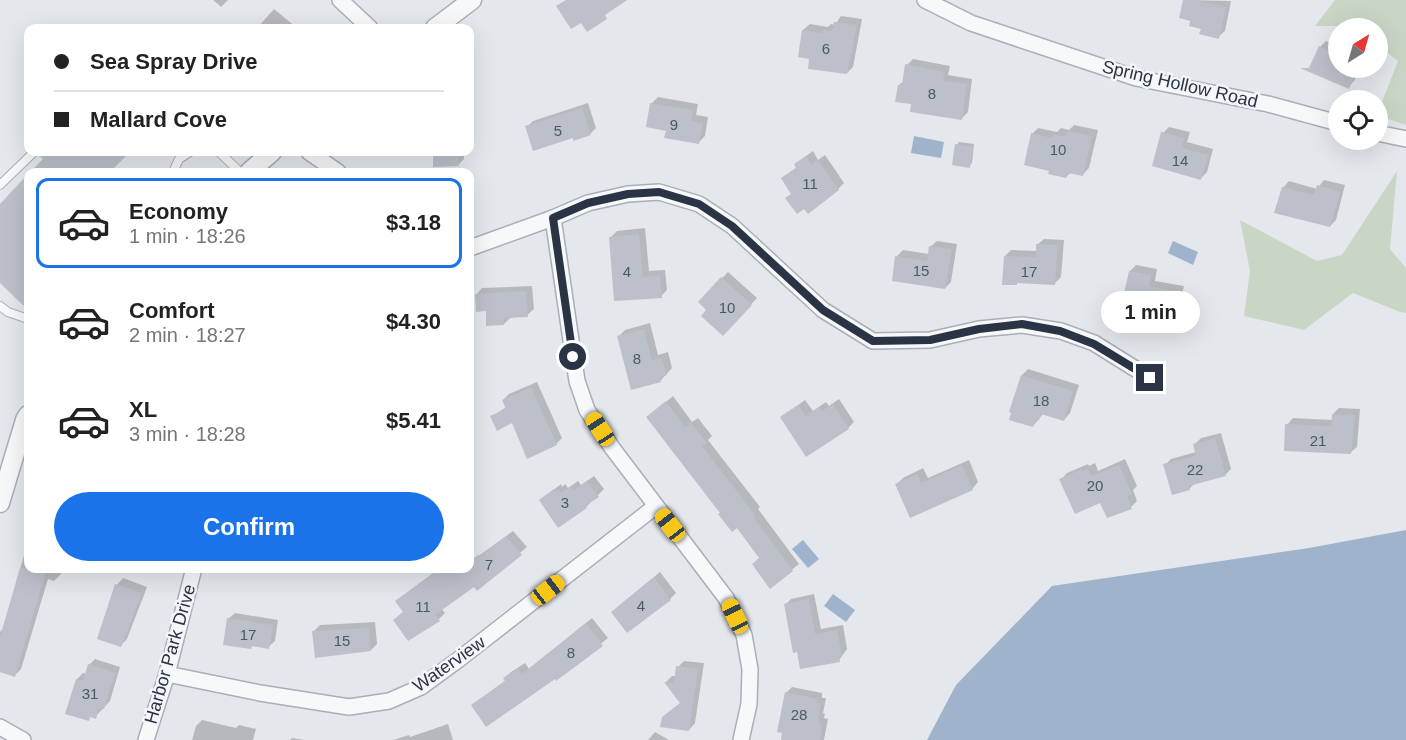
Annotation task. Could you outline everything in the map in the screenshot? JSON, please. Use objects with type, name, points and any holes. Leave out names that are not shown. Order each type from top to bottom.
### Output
[{"type":"street","points":[[340,0],[366,24]]},
{"type":"street","points":[[440,24],[472,0]]},
{"type":"street","name":"Spring Hollow Road","points":[[925,0],[971,23],[1136,78],[1268,104],[1328,120]]},
{"type":"street","points":[[1388,135],[1406,139]]},
{"type":"street","points":[[254,168],[267,156]]},
{"type":"street","points":[[315,156],[332,168]]},
{"type":"street","points":[[474,247],[588,203],[628,194],[659,192],[699,204],[732,226],[823,310],[873,341],[930,340],[979,329],[1022,324],[1060,331],[1094,344],[1150,378]]},
{"type":"street","points":[[553,218],[577,381],[587,410],[613,449],[726,598],[744,635],[750,669],[749,704],[741,740]]},
{"type":"street","points":[[0,503],[24,428]]},
{"type":"street","name":"Waterview","points":[[167,674],[260,693],[349,706],[389,701],[422,687],[656,506]]},
{"type":"street","name":"Harbor Park Drive","points":[[146,740],[167,674],[193,573]]},
{"type":"street","points":[[0,727],[23,740]]},
{"type":"lane","points":[[0,185],[30,156]]},
{"type":"lane","points":[[175,168],[179,159],[184,156]]},
{"type":"lane","points":[[223,156],[236,168]]},
{"type":"lane","points":[[0,306],[8,312],[24,318]]},
{"type":"green space","points":[[1335,0],[1406,0],[1406,125],[1388,119],[1387,90],[1398,61],[1388,53],[1388,18],[1328,18],[1328,26],[1315,26]]},
{"type":"green space","points":[[1397,171],[1390,249],[1406,268],[1406,313],[1353,293],[1304,330],[1244,316],[1250,271],[1240,220],[1317,261],[1342,255]]},
{"type":"water","points":[[914,136],[944,142],[941,158],[911,153]]},
{"type":"water","points":[[1173,241],[1198,252],[1193,265],[1168,253]]},
{"type":"water","points":[[1406,530],[1406,740],[927,740],[956,685],[1052,586],[1309,548]]},
{"type":"water","points":[[803,540],[819,559],[808,568],[792,549]]},
{"type":"water","points":[[833,594],[855,610],[846,622],[824,606]]},
{"type":"building","points":[[566,0],[627,0],[605,15],[607,19],[587,32],[581,23],[571,29],[556,6]]},
{"type":"building","points":[[1183,0],[1226,7],[1219,39],[1199,34],[1201,29],[1189,26],[1190,21],[1179,18]]},
{"type":"building","points":[[834,22],[857,25],[847,74],[808,69],[809,59],[798,57],[802,30],[823,33],[823,30],[832,31]]},
{"type":"building","points":[[1319,46],[1328,50],[1328,78],[1354,78],[1349,89],[1300,68],[1309,68]]},
{"type":"building","points":[[905,64],[944,72],[943,81],[967,84],[962,120],[910,112],[911,104],[895,102],[898,85],[902,85]]},
{"type":"building","points":[[650,103],[693,110],[691,121],[703,123],[699,144],[664,138],[666,131],[646,127]]},
{"type":"building","points":[[582,108],[591,135],[573,141],[573,138],[533,151],[525,126]]},
{"type":"building","points":[[1067,131],[1092,136],[1083,176],[1068,173],[1066,178],[1024,165],[1031,133],[1052,138],[1053,134],[1065,137]]},
{"type":"building","points":[[1161,132],[1184,138],[1182,148],[1208,155],[1201,180],[1152,166]]},
{"type":"building","points":[[955,144],[973,147],[970,168],[952,165]]},
{"type":"building","points":[[40,156],[126,156],[114,168],[34,168],[43,159]]},
{"type":"building","points":[[433,156],[458,156],[459,166],[433,167]]},
{"type":"building","points":[[806,156],[811,165],[818,160],[839,190],[808,214],[804,209],[797,214],[785,198],[791,194],[781,178],[796,168],[794,164]]},
{"type":"building","points":[[24,178],[24,306],[0,283],[0,204]]},
{"type":"building","points":[[1317,185],[1340,192],[1330,227],[1274,213],[1282,187],[1314,195]]},
{"type":"building","points":[[639,234],[643,277],[660,275],[662,298],[614,301],[609,237]]},
{"type":"building","points":[[1036,244],[1058,245],[1055,285],[1017,283],[1017,285],[1002,285],[1004,256],[1036,257]]},
{"type":"building","points":[[929,246],[952,249],[945,289],[892,281],[895,256],[927,261]]},
{"type":"building","points":[[1129,271],[1151,275],[1149,286],[1178,292],[1173,317],[1121,307]]},
{"type":"building","points":[[721,277],[752,305],[723,336],[701,316],[706,310],[698,302]]},
{"type":"building","points":[[526,291],[528,317],[504,318],[504,325],[486,326],[486,311],[476,312],[475,294]]},
{"type":"building","points":[[644,329],[652,360],[662,358],[667,375],[659,378],[661,382],[631,390],[617,336]]},
{"type":"building","points":[[1021,375],[1073,391],[1064,421],[1041,414],[1033,427],[1009,420],[1011,413],[1009,412]]},
{"type":"building","points":[[531,387],[557,445],[527,459],[512,423],[497,431],[490,416],[506,409],[502,400]]},
{"type":"building","points":[[666,401],[685,427],[691,423],[707,443],[702,446],[755,515],[753,516],[793,571],[770,589],[752,564],[759,558],[737,528],[732,532],[646,417]]},
{"type":"building","points":[[833,404],[849,429],[806,457],[780,417],[798,405],[806,416],[819,407],[822,411]]},
{"type":"building","points":[[1332,414],[1355,415],[1351,454],[1284,451],[1285,424],[1331,426]]},
{"type":"building","points":[[1215,438],[1226,476],[1189,486],[1190,490],[1172,495],[1163,464],[1196,456],[1193,444]]},
{"type":"building","points":[[962,465],[973,490],[910,518],[895,484],[917,474],[921,483]]},
{"type":"building","points":[[1119,465],[1132,494],[1127,496],[1132,509],[1107,518],[1100,503],[1075,514],[1059,479],[1082,469],[1082,471],[1088,469],[1092,476]]},
{"type":"building","points":[[587,481],[599,497],[558,528],[539,500],[554,489],[555,492],[558,489],[561,493],[571,486],[574,490]]},
{"type":"building","points":[[506,536],[522,555],[477,591],[474,587],[435,615],[440,621],[408,641],[393,620],[403,612],[395,601],[433,573],[474,573],[474,558],[478,555],[479,557]]},
{"type":"building","points":[[20,568],[24,568],[24,573],[46,573],[15,677],[0,672],[0,637]]},
{"type":"building","points":[[654,577],[671,600],[627,633],[611,612]]},
{"type":"building","points":[[115,584],[142,593],[121,647],[97,639]]},
{"type":"building","points":[[809,599],[815,634],[837,630],[842,656],[839,657],[840,662],[800,669],[797,652],[793,653],[784,604]]},
{"type":"building","points":[[227,618],[273,625],[269,649],[223,645]]},
{"type":"building","points":[[586,623],[603,646],[556,681],[555,679],[486,727],[471,705],[505,681],[503,678],[518,668],[522,674]]},
{"type":"building","points":[[369,628],[371,651],[315,658],[312,631]]},
{"type":"building","points":[[88,664],[115,673],[104,709],[99,708],[96,719],[90,717],[89,721],[65,714],[76,679],[83,681]]},
{"type":"building","points":[[676,666],[698,669],[689,731],[660,727],[662,717],[680,703],[664,682],[674,683]]},
{"type":"building","points":[[785,692],[818,699],[817,703],[821,704],[818,719],[819,724],[822,725],[820,740],[781,740],[782,733],[777,732]]},
{"type":"route","points":[[573,357],[553,218],[588,203],[628,194],[659,192],[699,204],[732,226],[761,250],[823,310],[873,341],[930,340],[979,329],[1022,324],[1060,331],[1094,344],[1150,378]]}]
